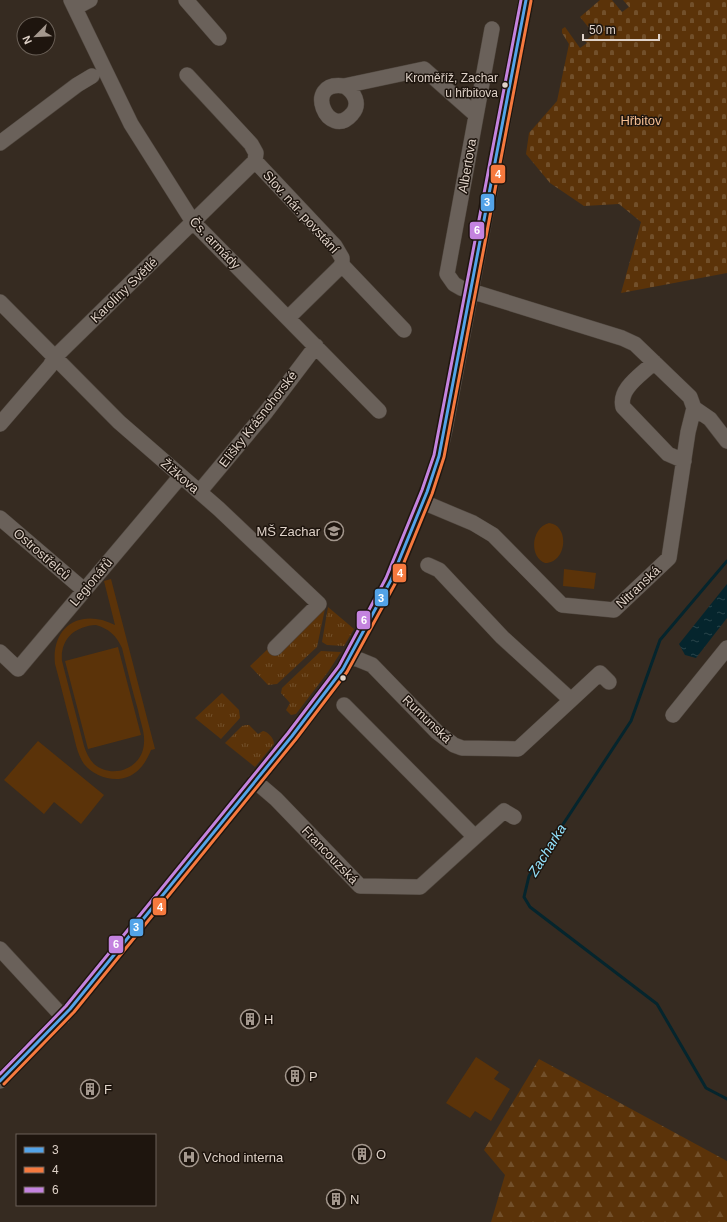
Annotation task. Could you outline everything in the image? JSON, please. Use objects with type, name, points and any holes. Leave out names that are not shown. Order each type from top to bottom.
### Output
[{"type":"street","points":[[73,4],[90,0]]},
{"type":"street","points":[[186,0],[220,38]]},
{"type":"street","name":"Albertova","points":[[0,1081],[63,1017],[255,781],[343,669],[391,580],[423,502],[439,456],[526,0]]},
{"type":"street","name":"Čs. armády","points":[[73,4],[132,124],[193,222],[380,411]]},
{"type":"street","name":"Albertova","points":[[471,291],[454,284],[447,274],[492,29]]},
{"type":"street","points":[[344,86],[424,69],[476,115]]},
{"type":"street","name":"Slov. nár. povstání","points":[[187,75],[252,144],[256,153],[255,161],[193,222]]},
{"type":"street","points":[[0,143],[77,85],[92,76]]},
{"type":"street","name":"Slov. nár. povstání","points":[[255,161],[335,246],[342,258],[342,265],[404,330]]},
{"type":"street","name":"Karolíny Světlé","points":[[0,424],[50,366],[54,358],[193,222]]},
{"type":"street","name":"Slov. nár. povstání","points":[[288,318],[342,265]]},
{"type":"street","points":[[471,291],[622,338],[635,344],[690,397],[694,408],[710,419],[727,441]]},
{"type":"street","name":"Žižkova","points":[[0,302],[119,422],[180,477],[200,491],[319,604],[275,648]]},
{"type":"street","name":"Elišky Krásnohorské","points":[[200,491],[266,412],[316,346]]},
{"type":"street","points":[[654,362],[625,391],[622,398],[623,407],[668,454],[684,461]]},
{"type":"street","name":"Nitranská","points":[[423,502],[473,523],[493,535],[562,605],[614,610],[669,558],[688,432],[694,408]]},
{"type":"street","name":"Legionářů","points":[[0,652],[18,668],[180,477]]},
{"type":"street","name":"Ostrostřelců","points":[[0,518],[84,590]]},
{"type":"street","points":[[428,565],[439,570],[502,637],[570,700]]},
{"type":"street","points":[[673,715],[727,648]]},
{"type":"street","name":"Rumunská","points":[[350,656],[372,665],[438,732],[454,745],[462,748],[518,749],[600,673],[609,682]]},
{"type":"street","points":[[344,705],[475,837]]},
{"type":"street","name":"Francouzská","points":[[255,781],[276,799],[360,886],[420,886],[504,811],[514,817]]},
{"type":"street","points":[[0,949],[63,1017]]},
{"type":"green space","name":"Hřbitov","points":[[600,0],[612,0],[622,12],[629,7],[623,0],[727,0],[727,273],[621,293],[641,222],[619,204],[584,206],[550,183],[526,154],[529,133],[557,101],[569,44],[562,33],[562,29],[565,27],[580,48],[587,43],[585,41],[594,34],[580,17]]},
{"type":"green space","points":[[549,523],[556,525],[560,530],[563,537],[563,544],[558,557],[545,563],[536,554],[534,542],[539,530]]},
{"type":"green space","points":[[564,569],[596,573],[594,589],[563,586]]},
{"type":"green space","points":[[111,579],[155,749],[151,750],[146,761],[135,773],[119,779],[104,777],[87,768],[84,764],[76,747],[55,664],[55,650],[58,639],[64,630],[71,624],[80,620],[91,618],[103,620],[115,625],[104,581]],"holes":[[[96,625],[112,633],[122,648],[144,735],[142,752],[138,759],[133,765],[118,771],[102,769],[94,764],[88,755],[84,746],[62,661],[64,646],[70,635],[75,631],[88,626]]]},
{"type":"green space","points":[[326,604],[317,647],[277,684],[268,685],[250,666],[272,645]]},
{"type":"green space","points":[[328,607],[354,629],[344,646],[327,645],[322,642]]},
{"type":"green space","points":[[118,647],[141,735],[88,749],[65,661]]},
{"type":"green space","points":[[321,651],[341,652],[328,672],[296,714],[291,715],[286,710],[290,703],[281,693],[282,688]]},
{"type":"green space","points":[[222,693],[239,710],[240,718],[221,739],[195,718]]},
{"type":"green space","points":[[249,725],[258,734],[263,731],[267,733],[274,742],[274,744],[255,767],[225,743],[242,726]]},
{"type":"green space","points":[[38,741],[104,795],[81,824],[54,802],[44,814],[4,780]]},
{"type":"green space","points":[[476,1057],[499,1072],[494,1079],[510,1089],[491,1121],[475,1111],[470,1118],[446,1103]]},
{"type":"green space","points":[[539,1059],[727,1161],[727,1222],[491,1222],[505,1175],[484,1150]]},
{"type":"water","points":[[727,584],[727,618],[696,658],[685,655],[679,644]]},
{"type":"waterway","name":"Zacharka","points":[[727,561],[660,640],[631,721],[529,876],[524,897],[530,907],[657,1004],[706,1088],[727,1099]]},
{"type":"transit line","name":"6","points":[[0,1074],[66,1006],[288,733],[339,666],[386,578],[422,490],[434,455],[521,0]]},
{"type":"transit line","name":"3","points":[[0,1081],[70,1009],[292,736],[343,669],[391,580],[427,492],[439,456],[526,0]]},
{"type":"transit line","name":"4","points":[[4,1084],[74,1012],[296,739],[347,672],[396,582],[432,494],[444,457],[531,1]]},
{"type":"place","name":"Kroměříž, Zachar u hřbitova","points":[[505,85]]},
{"type":"place","name":"MŠ Zachar","points":[[334,531]]},
{"type":"place","name":"H","points":[[250,1019]]},
{"type":"place","name":"P","points":[[295,1076]]},
{"type":"place","name":"F","points":[[90,1089]]},
{"type":"place","name":"O","points":[[362,1154]]},
{"type":"place","name":"Vchod interna","points":[[189,1157]]},
{"type":"place","name":"N","points":[[336,1199]]}]
